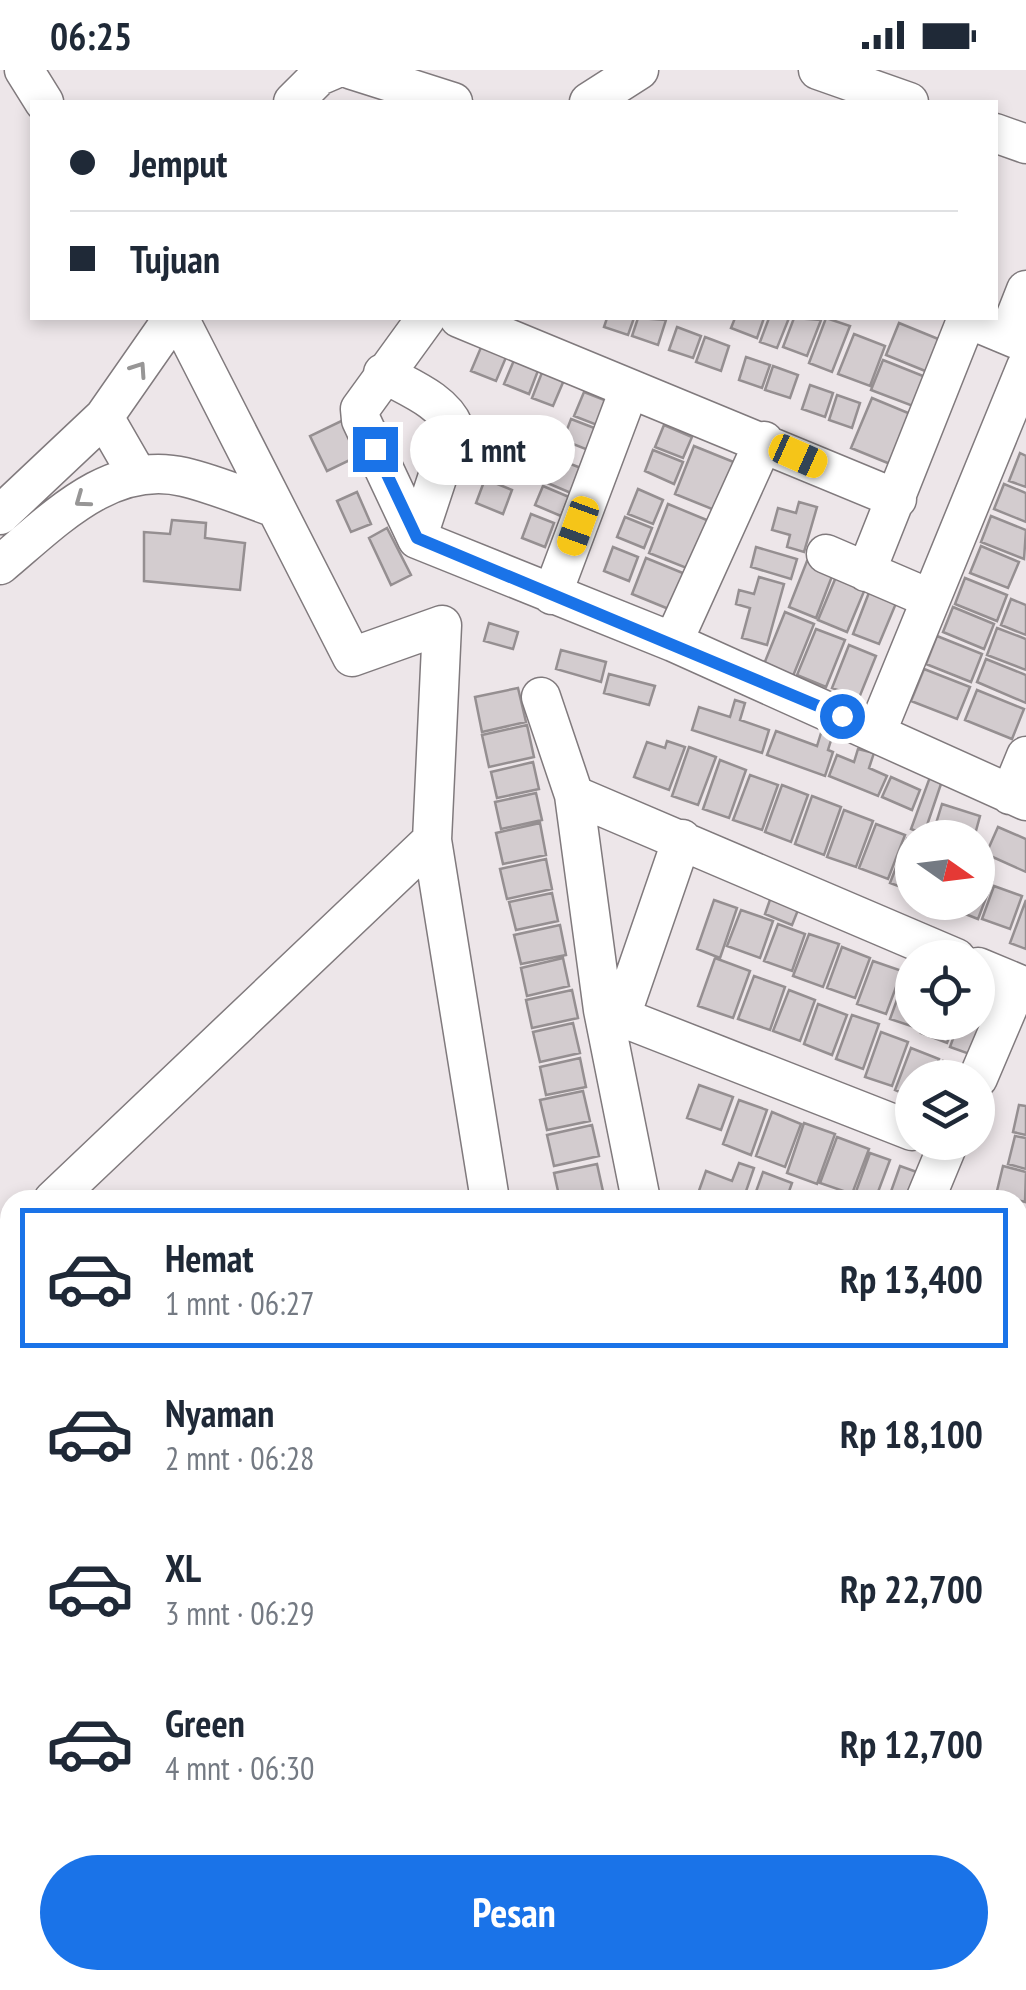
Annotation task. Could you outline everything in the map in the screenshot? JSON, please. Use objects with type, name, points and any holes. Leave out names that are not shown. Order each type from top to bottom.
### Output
[{"type":"street","points":[[24,70],[43,100]]},
{"type":"street","points":[[295,100],[319,76],[332,70]]},
{"type":"street","points":[[352,70],[447,100]]},
{"type":"street","points":[[592,100],[639,70]]},
{"type":"street","points":[[818,70],[903,100]]},
{"type":"street","points":[[998,134],[1026,144]]},
{"type":"street","points":[[971,320],[1018,338],[1026,290]]},
{"type":"street","points":[[0,515],[104,417],[175,320]]},
{"type":"street","points":[[177,320],[352,657],[442,625],[432,840],[488,1190]]},
{"type":"street","points":[[424,320],[360,409],[361,420],[417,538],[672,642],[877,731],[1018,798],[1026,756]]},
{"type":"street","points":[[465,320],[898,499]]},
{"type":"street","points":[[866,572],[898,499],[965,320]]},
{"type":"street","points":[[877,731],[1026,367]]},
{"type":"street","points":[[383,373],[448,414],[454,427],[417,538]]},
{"type":"street","points":[[552,594],[629,390]]},
{"type":"street","points":[[104,417],[138,476]]},
{"type":"street","points":[[672,642],[764,441]]},
{"type":"street","points":[[0,565],[91,492],[138,476],[180,476],[273,507]]},
{"type":"street","points":[[826,554],[931,599]]},
{"type":"street","points":[[541,697],[574,795],[639,1190]]},
{"type":"street","points":[[574,795],[915,940]]},
{"type":"street","points":[[612,1013],[682,839]]},
{"type":"street","points":[[63,1190],[432,840]]},
{"type":"street","points":[[987,1060],[1022,986],[995,974]]},
{"type":"street","points":[[612,1013],[895,1124]]},
{"type":"street","points":[[930,1190],[941,1160]]},
{"type":"building","points":[[606,320],[633,320],[628,335],[604,327]]},
{"type":"building","points":[[637,320],[666,320],[658,345],[632,336]]},
{"type":"building","points":[[734,320],[763,320],[757,338],[731,328]]},
{"type":"building","points":[[768,320],[788,320],[777,348],[760,342]]},
{"type":"building","points":[[793,320],[821,320],[807,356],[783,347]]},
{"type":"building","points":[[825,320],[850,326],[832,372],[809,363]]},
{"type":"building","points":[[899,323],[953,345],[940,377],[886,355]]},
{"type":"building","points":[[677,327],[701,336],[693,358],[669,350]]},
{"type":"building","points":[[854,334],[885,346],[870,386],[838,374]]},
{"type":"building","points":[[705,337],[729,346],[721,371],[696,362]]},
{"type":"building","points":[[482,345],[507,355],[496,381],[471,371]]},
{"type":"building","points":[[746,357],[770,365],[762,388],[739,380]]},
{"type":"building","points":[[515,358],[539,368],[529,394],[504,384]]},
{"type":"building","points":[[883,360],[938,382],[926,411],[871,390]]},
{"type":"building","points":[[773,366],[798,375],[790,398],[765,390]]},
{"type":"building","points":[[543,370],[564,380],[553,406],[532,398]]},
{"type":"building","points":[[810,385],[833,393],[825,417],[802,409]]},
{"type":"building","points":[[584,392],[607,401],[597,425],[574,416]]},
{"type":"building","points":[[837,395],[860,403],[852,428],[829,420]]},
{"type":"building","points":[[872,398],[925,420],[905,470],[851,448]]},
{"type":"building","points":[[356,414],[373,449],[327,471],[310,436]]},
{"type":"building","points":[[571,419],[597,429],[588,450],[563,440]]},
{"type":"building","points":[[510,423],[535,433],[526,456],[501,446]]},
{"type":"building","points":[[664,425],[692,437],[683,458],[655,447]]},
{"type":"building","points":[[694,446],[741,465],[722,513],[675,494]]},
{"type":"building","points":[[499,450],[526,460],[516,482],[490,471]]},
{"type":"building","points":[[653,450],[683,462],[674,484],[645,471]]},
{"type":"building","points":[[1020,453],[1026,456],[1026,487],[1009,481]]},
{"type":"building","points":[[555,458],[581,468],[571,493],[545,482]]},
{"type":"building","points":[[485,479],[512,490],[503,514],[476,503]]},
{"type":"building","points":[[1004,484],[1026,493],[1026,522],[994,509]]},
{"type":"building","points":[[543,486],[569,497],[561,516],[535,505]]},
{"type":"building","points":[[638,489],[663,500],[653,524],[628,514]]},
{"type":"building","points":[[357,492],[371,524],[351,532],[337,501]]},
{"type":"building","points":[[799,502],[817,507],[804,552],[787,547],[790,535],[772,530],[778,508],[796,513]]},
{"type":"building","points":[[668,504],[714,523],[694,571],[649,553]]},
{"type":"building","points":[[531,514],[554,523],[545,547],[522,538]]},
{"type":"building","points":[[991,516],[1026,530],[1024,559],[981,542]]},
{"type":"building","points":[[625,517],[652,528],[644,548],[617,537]]},
{"type":"building","points":[[172,520],[206,523],[205,538],[245,543],[240,590],[144,581],[144,532],[170,534]]},
{"type":"building","points":[[387,528],[411,575],[391,585],[369,538]]},
{"type":"building","points":[[981,546],[1019,562],[1008,588],[970,573]]},
{"type":"building","points":[[613,547],[638,557],[629,581],[604,571]]},
{"type":"building","points":[[756,547],[797,559],[791,579],[751,567]]},
{"type":"building","points":[[646,558],[695,578],[681,614],[632,594]]},
{"type":"building","points":[[807,561],[834,571],[816,618],[789,607]]},
{"type":"building","points":[[759,577],[784,584],[767,645],[742,638],[750,608],[736,604],[739,590],[754,594]]},
{"type":"building","points":[[836,577],[865,589],[847,632],[818,620]]},
{"type":"building","points":[[965,578],[1007,595],[997,621],[955,604]]},
{"type":"building","points":[[870,590],[897,601],[879,644],[853,634]]},
{"type":"building","points":[[1011,599],[1026,605],[1026,635],[1001,625]]},
{"type":"building","points":[[953,607],[994,624],[984,649],[943,632]]},
{"type":"building","points":[[785,612],[814,624],[793,676],[764,664]]},
{"type":"building","points":[[489,623],[518,632],[513,649],[484,641]]},
{"type":"building","points":[[997,628],[1026,639],[1026,670],[987,655]]},
{"type":"building","points":[[816,629],[845,640],[826,687],[797,675]]},
{"type":"building","points":[[937,636],[982,654],[971,682],[926,664]]},
{"type":"building","points":[[849,645],[876,656],[859,698],[832,688]]},
{"type":"building","points":[[561,650],[606,662],[601,682],[556,669]]},
{"type":"building","points":[[986,659],[1026,675],[1026,703],[977,682]]},
{"type":"building","points":[[924,669],[970,687],[957,719],[911,701]]},
{"type":"building","points":[[609,674],[655,686],[649,705],[604,693]]},
{"type":"building","points":[[518,688],[526,722],[482,732],[475,697]]},
{"type":"building","points":[[977,690],[1024,709],[1012,739],[965,720]]},
{"type":"building","points":[[735,700],[745,703],[740,720],[769,730],[762,753],[692,730],[699,707],[730,717]]},
{"type":"building","points":[[527,725],[534,757],[489,767],[482,735]]},
{"type":"building","points":[[776,731],[817,746],[821,733],[832,737],[828,750],[833,752],[825,776],[767,755]]},
{"type":"building","points":[[667,741],[685,747],[669,790],[634,777],[647,742],[665,748]]},
{"type":"building","points":[[689,747],[716,757],[698,805],[672,796]]},
{"type":"building","points":[[858,749],[874,753],[869,768],[887,776],[878,796],[829,776],[837,755],[854,762]]},
{"type":"building","points":[[720,760],[746,770],[729,818],[703,809]]},
{"type":"building","points":[[533,762],[539,789],[497,798],[491,772]]},
{"type":"building","points":[[750,775],[778,785],[762,830],[733,820]]},
{"type":"building","points":[[891,777],[920,790],[912,810],[882,797]]},
{"type":"building","points":[[930,777],[942,781],[929,820],[914,820]]},
{"type":"building","points":[[782,785],[808,795],[791,842],[765,832]]},
{"type":"building","points":[[536,793],[542,820],[501,829],[495,802]]},
{"type":"building","points":[[812,796],[841,807],[824,855],[795,844]]},
{"type":"building","points":[[942,804],[980,816],[979,820],[937,820]]},
{"type":"building","points":[[844,810],[873,821],[856,867],[827,857]]},
{"type":"building","points":[[540,823],[546,855],[503,864],[496,833]]},
{"type":"building","points":[[876,824],[895,831],[895,861],[888,879],[859,868]]},
{"type":"building","points":[[998,827],[1026,839],[1026,872],[995,858]]},
{"type":"building","points":[[546,859],[552,889],[507,899],[500,869]]},
{"type":"building","points":[[995,886],[1022,896],[1010,929],[985,920],[995,920]]},
{"type":"building","points":[[552,893],[558,921],[516,930],[509,902]]},
{"type":"building","points":[[772,894],[800,905],[792,925],[765,914]]},
{"type":"building","points":[[714,900],[737,908],[720,958],[697,949]]},
{"type":"building","points":[[1026,900],[1026,949],[1010,943]]},
{"type":"building","points":[[741,910],[773,921],[760,958],[727,946]]},
{"type":"building","points":[[778,924],[805,934],[792,971],[764,961]]},
{"type":"building","points":[[560,925],[566,955],[521,964],[514,935]]},
{"type":"building","points":[[809,934],[839,944],[823,987],[793,976]]},
{"type":"building","points":[[842,947],[870,958],[855,998],[827,988]]},
{"type":"building","points":[[563,958],[569,986],[527,996],[521,968]]},
{"type":"building","points":[[715,958],[750,971],[733,1018],[698,1006]]},
{"type":"building","points":[[873,961],[895,969],[895,990],[886,1014],[857,1004]]},
{"type":"building","points":[[754,976],[785,987],[770,1030],[738,1019]]},
{"type":"building","points":[[572,990],[578,1018],[532,1028],[526,1000]]},
{"type":"building","points":[[789,990],[815,1000],[800,1041],[773,1031]]},
{"type":"building","points":[[818,1004],[847,1015],[832,1055],[804,1044]]},
{"type":"building","points":[[852,1015],[879,1024],[863,1069],[836,1059]]},
{"type":"building","points":[[573,1023],[580,1053],[540,1062],[533,1032]]},
{"type":"building","points":[[881,1032],[908,1042],[901,1060],[895,1060],[892,1086],[865,1077]]},
{"type":"building","points":[[953,1040],[981,1040],[975,1056],[950,1047]]},
{"type":"building","points":[[911,1048],[939,1059],[939,1060],[906,1060]]},
{"type":"building","points":[[580,1058],[586,1087],[546,1095],[540,1067]]},
{"type":"building","points":[[699,1085],[733,1097],[721,1130],[687,1118]]},
{"type":"building","points":[[583,1091],[590,1121],[547,1130],[540,1100]]},
{"type":"building","points":[[739,1100],[767,1110],[751,1155],[723,1144]]},
{"type":"building","points":[[1019,1105],[1026,1106],[1026,1135],[1013,1132]]},
{"type":"building","points":[[772,1112],[801,1124],[785,1167],[756,1156]]},
{"type":"building","points":[[804,1123],[835,1134],[817,1184],[787,1173]]},
{"type":"building","points":[[592,1125],[599,1156],[554,1166],[547,1135]]},
{"type":"building","points":[[1015,1136],[1026,1138],[1026,1169],[1008,1164]]},
{"type":"building","points":[[837,1137],[869,1149],[854,1190],[820,1183]]},
{"type":"building","points":[[870,1153],[890,1160],[879,1190],[857,1190]]},
{"type":"building","points":[[739,1163],[754,1168],[746,1190],[699,1190],[706,1171],[732,1181]]},
{"type":"building","points":[[597,1164],[603,1190],[558,1190],[554,1173]]},
{"type":"building","points":[[900,1166],[928,1176],[923,1190],[892,1190]]},
{"type":"building","points":[[1003,1166],[1026,1172],[1025,1190],[997,1190]]},
{"type":"building","points":[[763,1172],[792,1183],[790,1190],[757,1190]]},
{"type":"route","points":[[375,449],[417,538],[842,716]]}]
